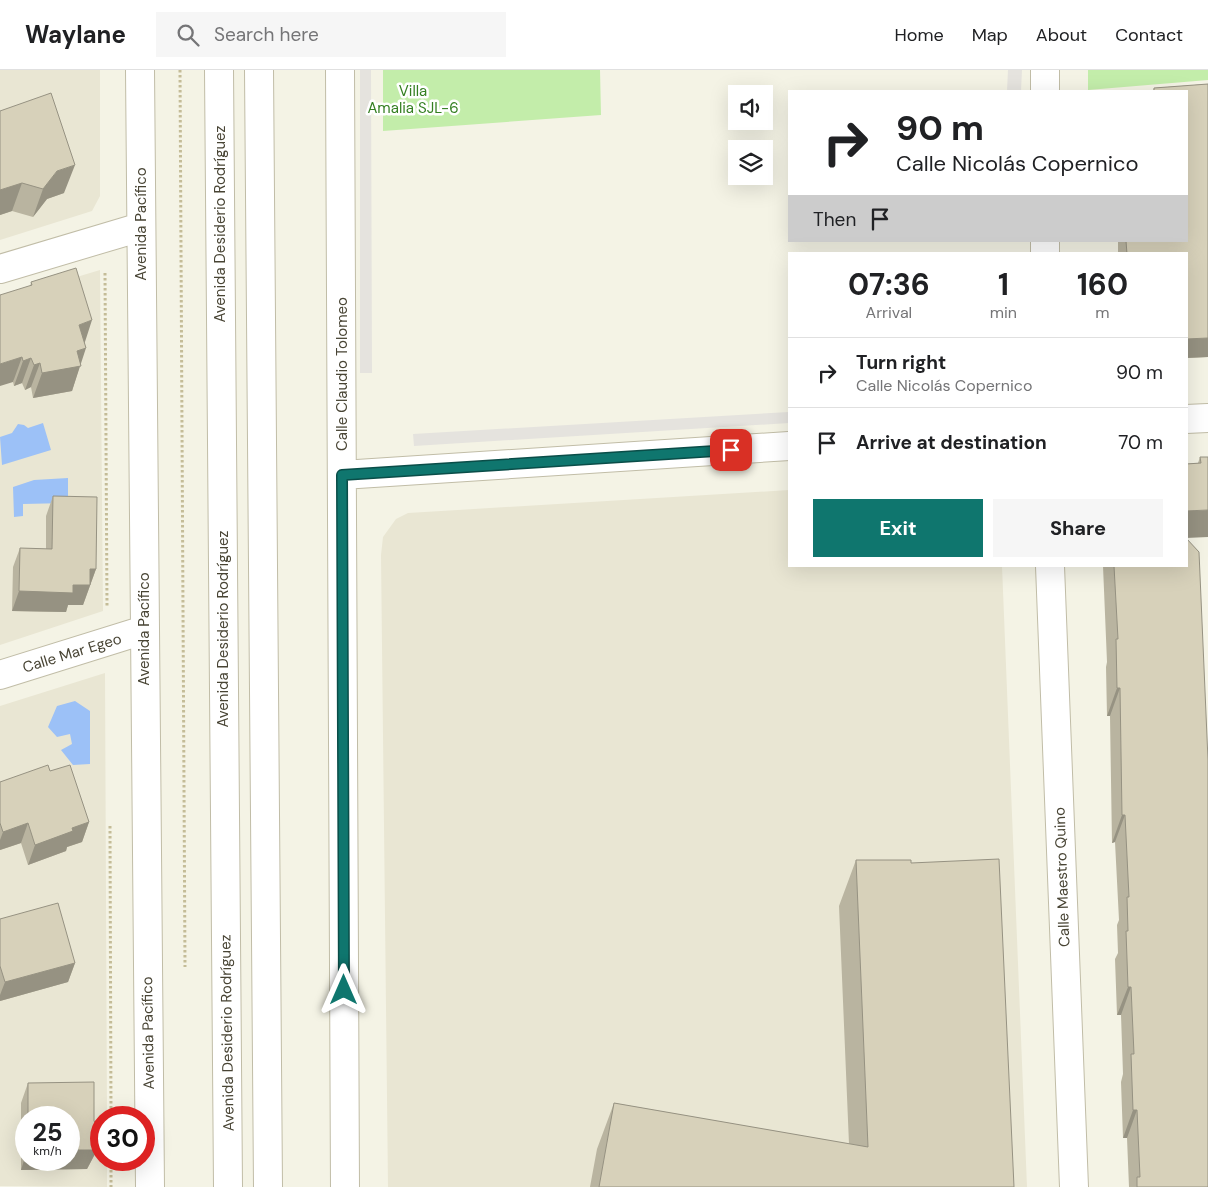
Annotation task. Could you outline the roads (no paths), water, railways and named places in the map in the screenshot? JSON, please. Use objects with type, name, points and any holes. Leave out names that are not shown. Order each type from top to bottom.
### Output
[{"type":"street","name":"Avenida Pacífico","points":[[140,70],[150,1187]]},
{"type":"street","name":"Avenida Desiderio Rodríguez","points":[[219,70],[228,1187]]},
{"type":"street","points":[[259,70],[268,1187]]},
{"type":"street","name":"Calle Claudio Tolomeo","points":[[340,70],[345,1187]]},
{"type":"street","points":[[1045,70],[1045,90]]},
{"type":"street","points":[[0,269],[141,227]]},
{"type":"street","points":[[1188,420],[1208,418]]},
{"type":"street","points":[[342,475],[788,446]]},
{"type":"street","name":"Calle Maestro Quino","points":[[1050,567],[1074,1187]]},
{"type":"street","name":"Calle Mar Egeo","points":[[0,675],[144,630]]},
{"type":"water","points":[[43,423],[51,450],[2,465],[0,437],[12,433],[18,424],[28,428]]},
{"type":"water","points":[[68,478],[68,503],[23,504],[23,516],[14,517],[13,487],[34,480]]},
{"type":"water","points":[[75,701],[90,711],[90,764],[73,765],[61,750],[72,744],[70,734],[57,737],[48,727],[57,706]]},
{"type":"park label","name":"Villa Amalia SJL-6","points":[[413,100]]}]
